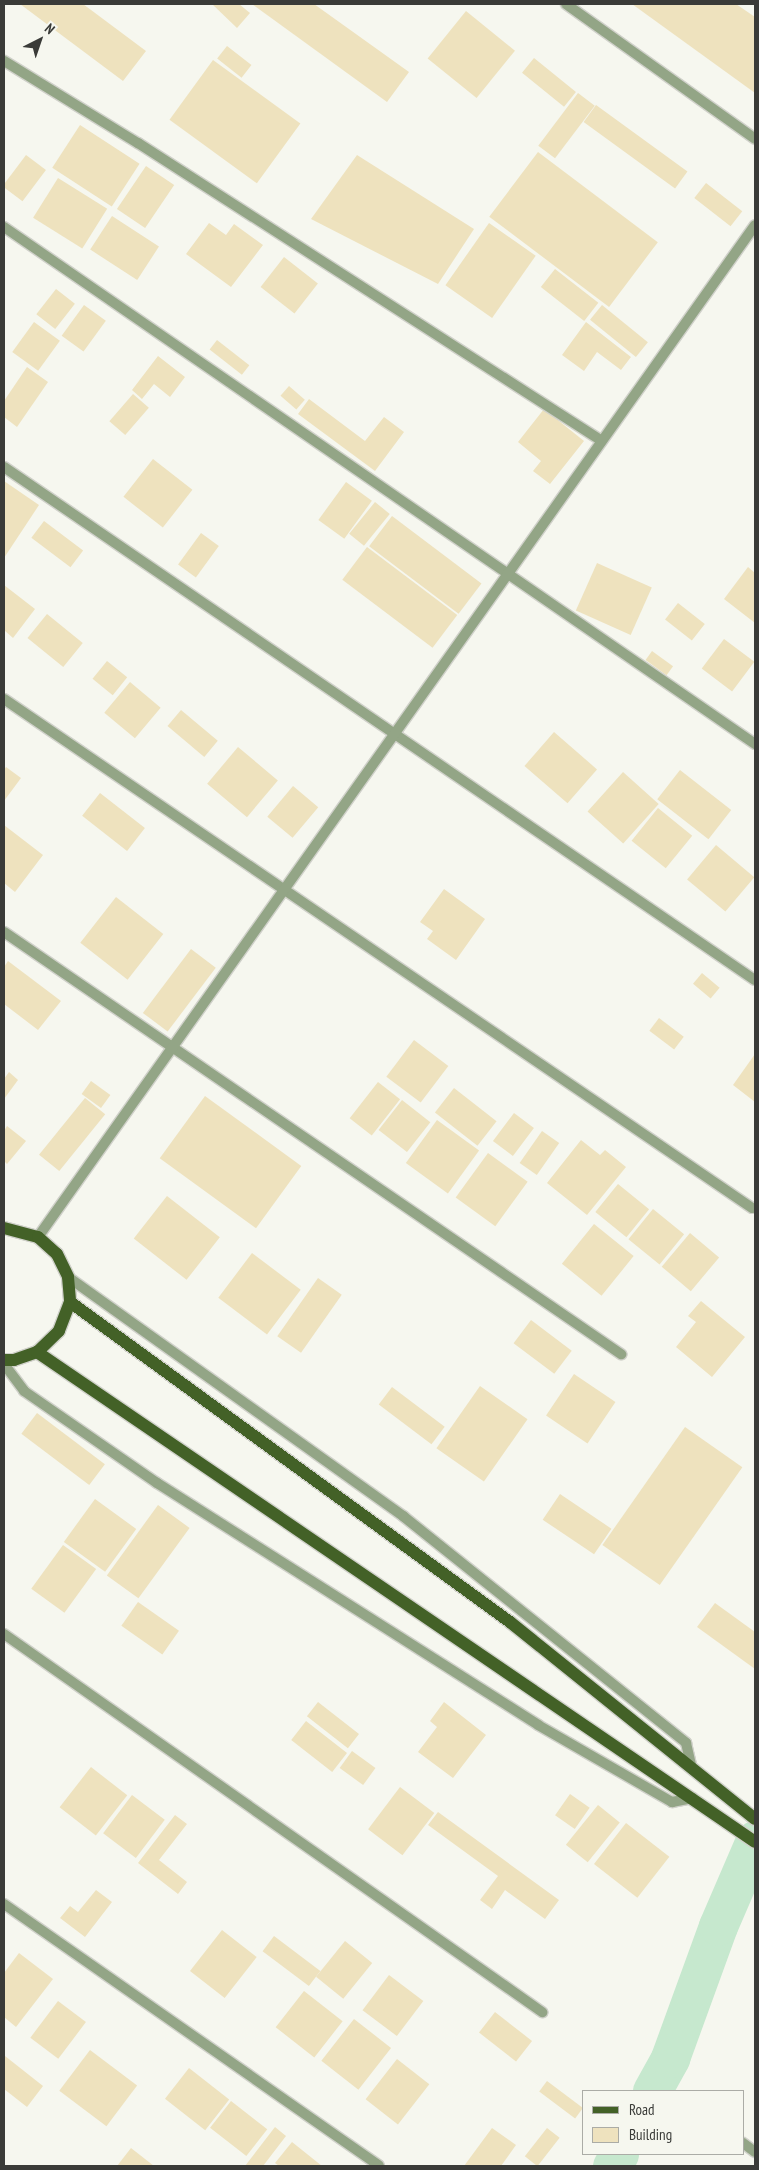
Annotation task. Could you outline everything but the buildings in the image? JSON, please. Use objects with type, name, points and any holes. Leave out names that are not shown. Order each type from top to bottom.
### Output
[{"type":"main road","points":[[4,1228],[38,1237],[57,1254],[68,1277],[70,1302],[59,1331],[37,1352],[4,1362]]},
{"type":"main road","points":[[70,1302],[510,1622],[755,1819]]},
{"type":"main road","points":[[37,1352],[755,1842]]},
{"type":"street","points":[[566,4],[755,139]]},
{"type":"street","points":[[4,61],[138,143],[602,440]]},
{"type":"street","points":[[38,1237],[171,1046],[755,225]]},
{"type":"street","points":[[4,226],[755,744]]},
{"type":"street","points":[[4,467],[755,980]]},
{"type":"street","points":[[4,699],[752,1208]]},
{"type":"street","points":[[4,932],[621,1354]]},
{"type":"street","points":[[68,1277],[403,1516],[686,1743],[692,1769]]},
{"type":"street","points":[[4,1362],[24,1391],[149,1477],[446,1667],[672,1802],[693,1798]]},
{"type":"street","points":[[4,1634],[542,2012]]},
{"type":"street","points":[[4,1904],[380,2166]]},
{"type":"street","points":[[744,2144],[755,2152]]},
{"type":"waterway","points":[[653,2090],[670,2058],[718,1926],[755,1840]]},
{"type":"waterway","points":[[612,2166],[618,2155]]}]
